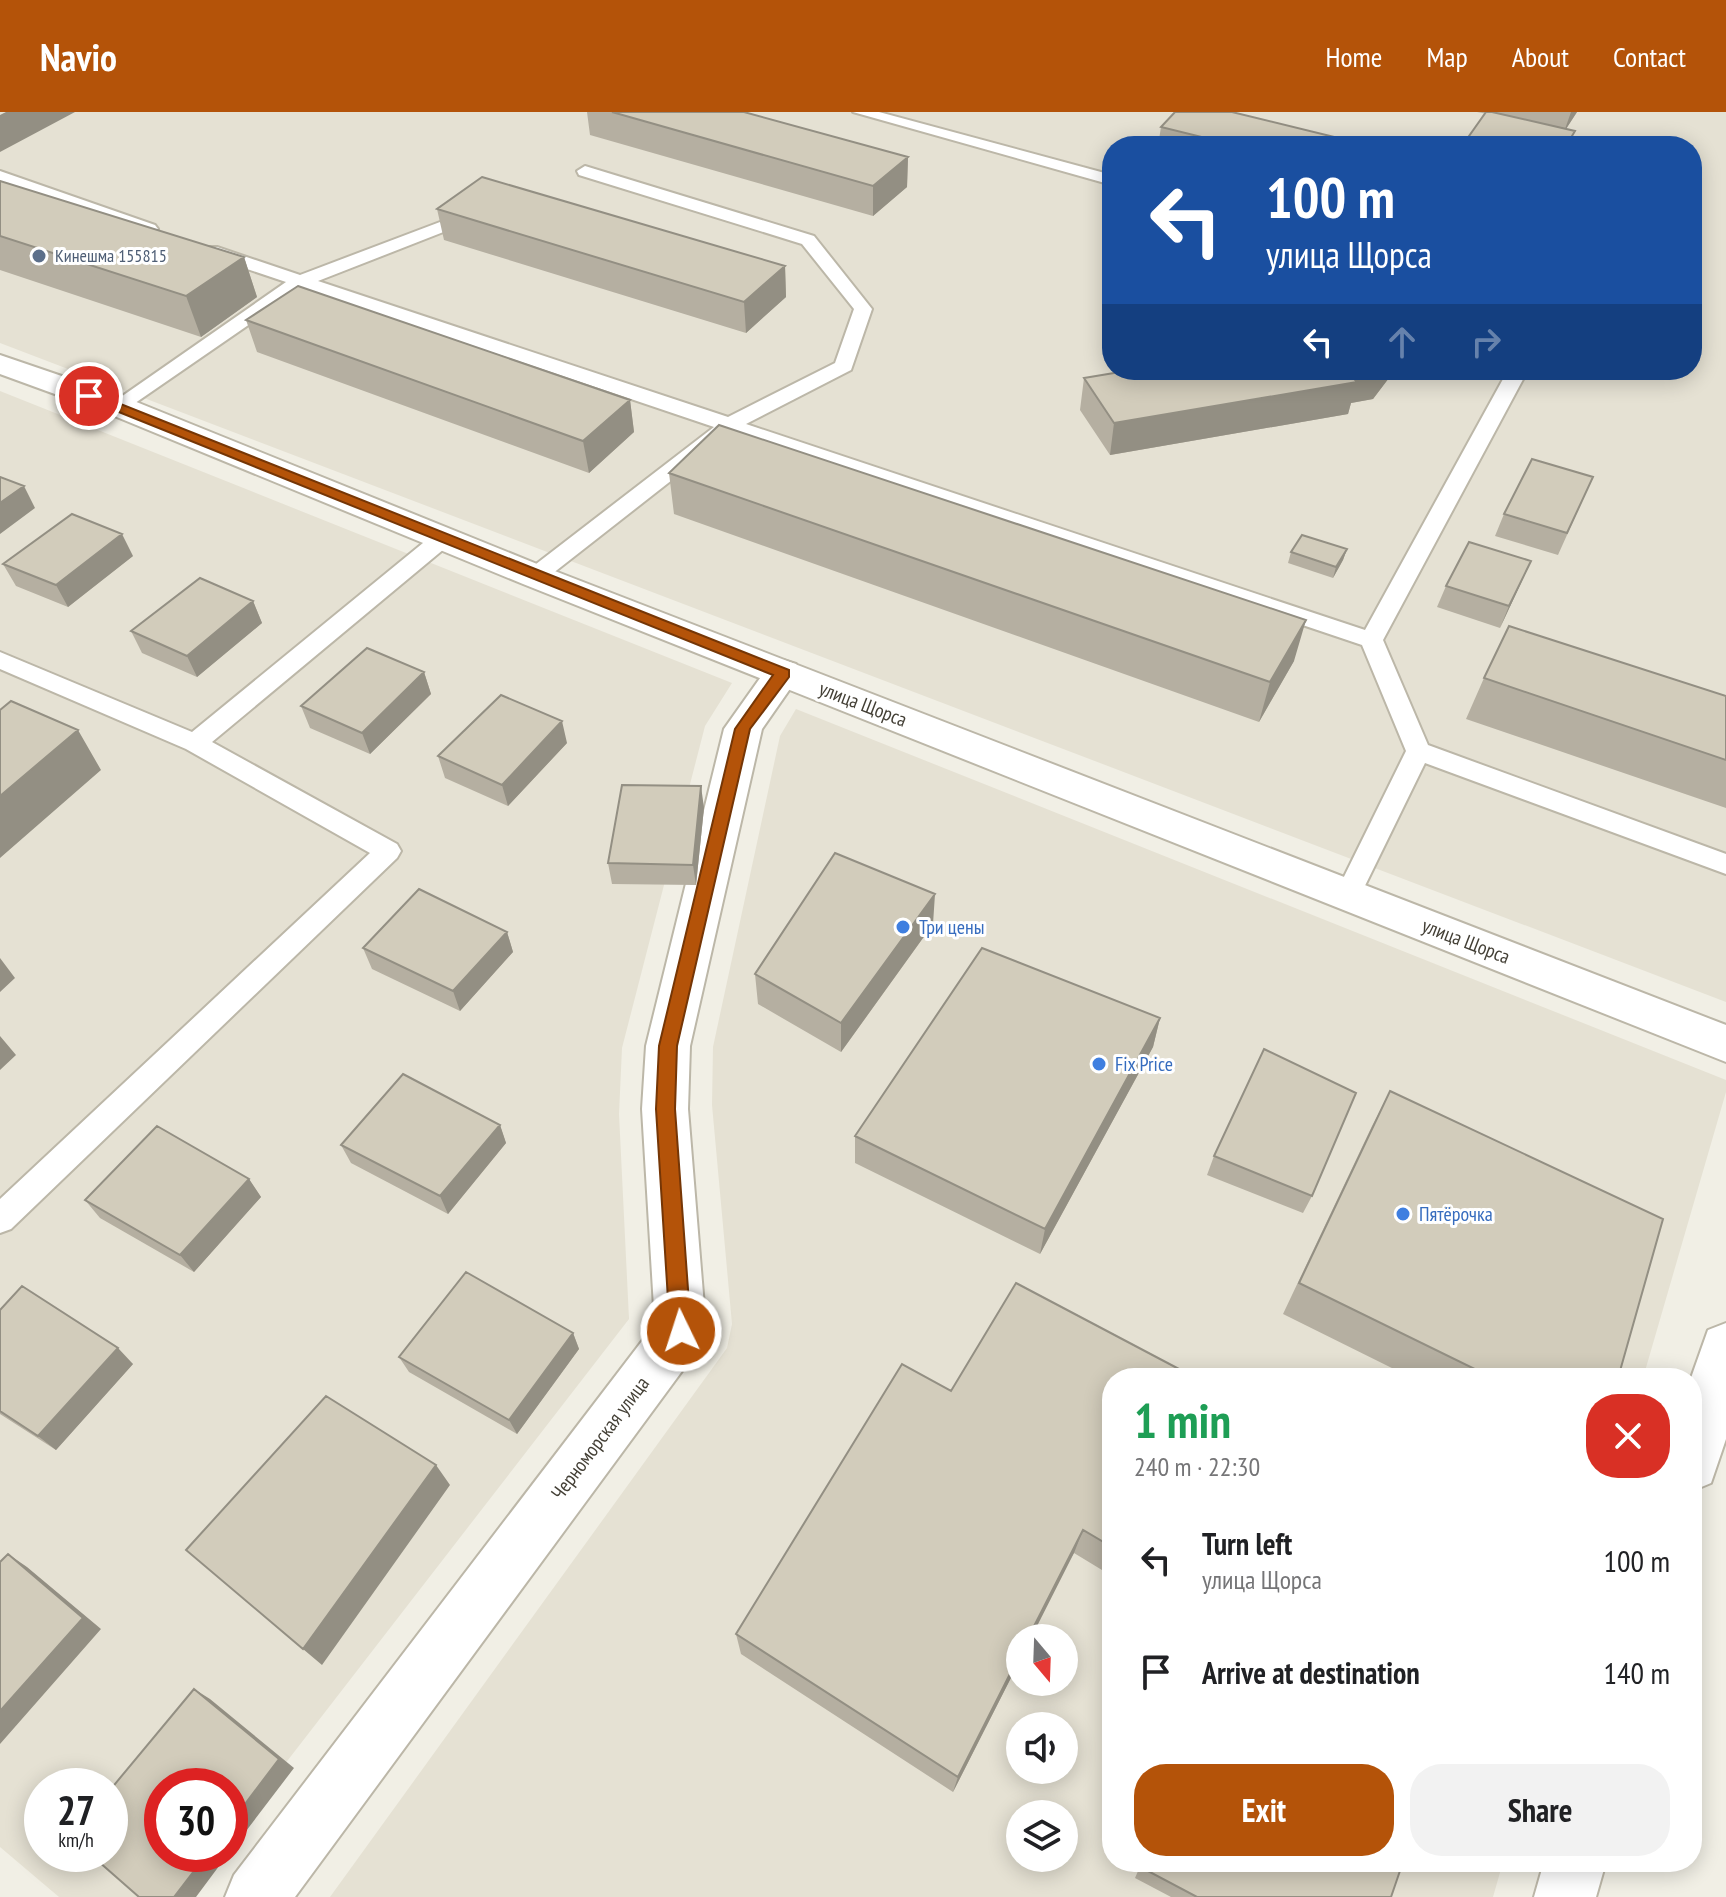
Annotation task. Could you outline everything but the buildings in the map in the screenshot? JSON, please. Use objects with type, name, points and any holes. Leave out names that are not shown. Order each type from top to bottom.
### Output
[{"type":"street","name":"улица Щорса","points":[[0,364],[118,406],[535,576],[1726,1044]]},
{"type":"street","name":"Черноморская улица","points":[[256,1897],[681,1331],[665,1109],[668,1046],[743,729],[783,673]]},
{"type":"street","points":[[1702,1430],[1726,1347]]},
{"type":"street","points":[[1565,1897],[1572,1872]]},
{"type":"lane","points":[[861,112],[1102,177]]},
{"type":"lane","points":[[535,576],[730,424],[844,366],[863,309],[808,240],[585,171]]},
{"type":"lane","points":[[0,176],[164,234]]},
{"type":"lane","points":[[118,406],[298,282],[440,227]]},
{"type":"lane","points":[[194,245],[1371,640],[1418,751],[1726,864]]},
{"type":"lane","points":[[1371,640],[1513,380]]},
{"type":"lane","points":[[195,743],[442,539]]},
{"type":"lane","points":[[0,660],[195,743],[388,851],[0,1219]]},
{"type":"lane","points":[[1348,895],[1418,751]]},
{"type":"shaded area","points":[[0,112],[1726,112],[1726,1002],[0,343]]},
{"type":"shaded area","points":[[0,391],[732,683],[705,726],[622,1048],[619,1114],[629,1319],[248,1812],[248,1768],[144,1768],[144,1872],[170,1872],[182,1897],[59,1897],[30,1872],[128,1872],[128,1768],[24,1768],[24,1867],[0,1847]]},
{"type":"shaded area","points":[[796,709],[1726,1080],[1726,1092],[1646,1368],[1102,1368],[1102,1872],[1500,1872],[1493,1897],[330,1897],[727,1348],[732,1324],[712,1105],[713,1047],[780,736]]},
{"type":"place","name":"Кинешма 155815","points":[[39,256]]},
{"type":"place","name":"Три цены","points":[[903,927]]},
{"type":"place","name":"Fix Price","points":[[1099,1064]]},
{"type":"place","name":"Пятёрочка","points":[[1403,1214]]},
{"type":"route","points":[[89,396],[783,673],[743,729],[678,992],[668,1046],[665,1109],[681,1331]]}]
